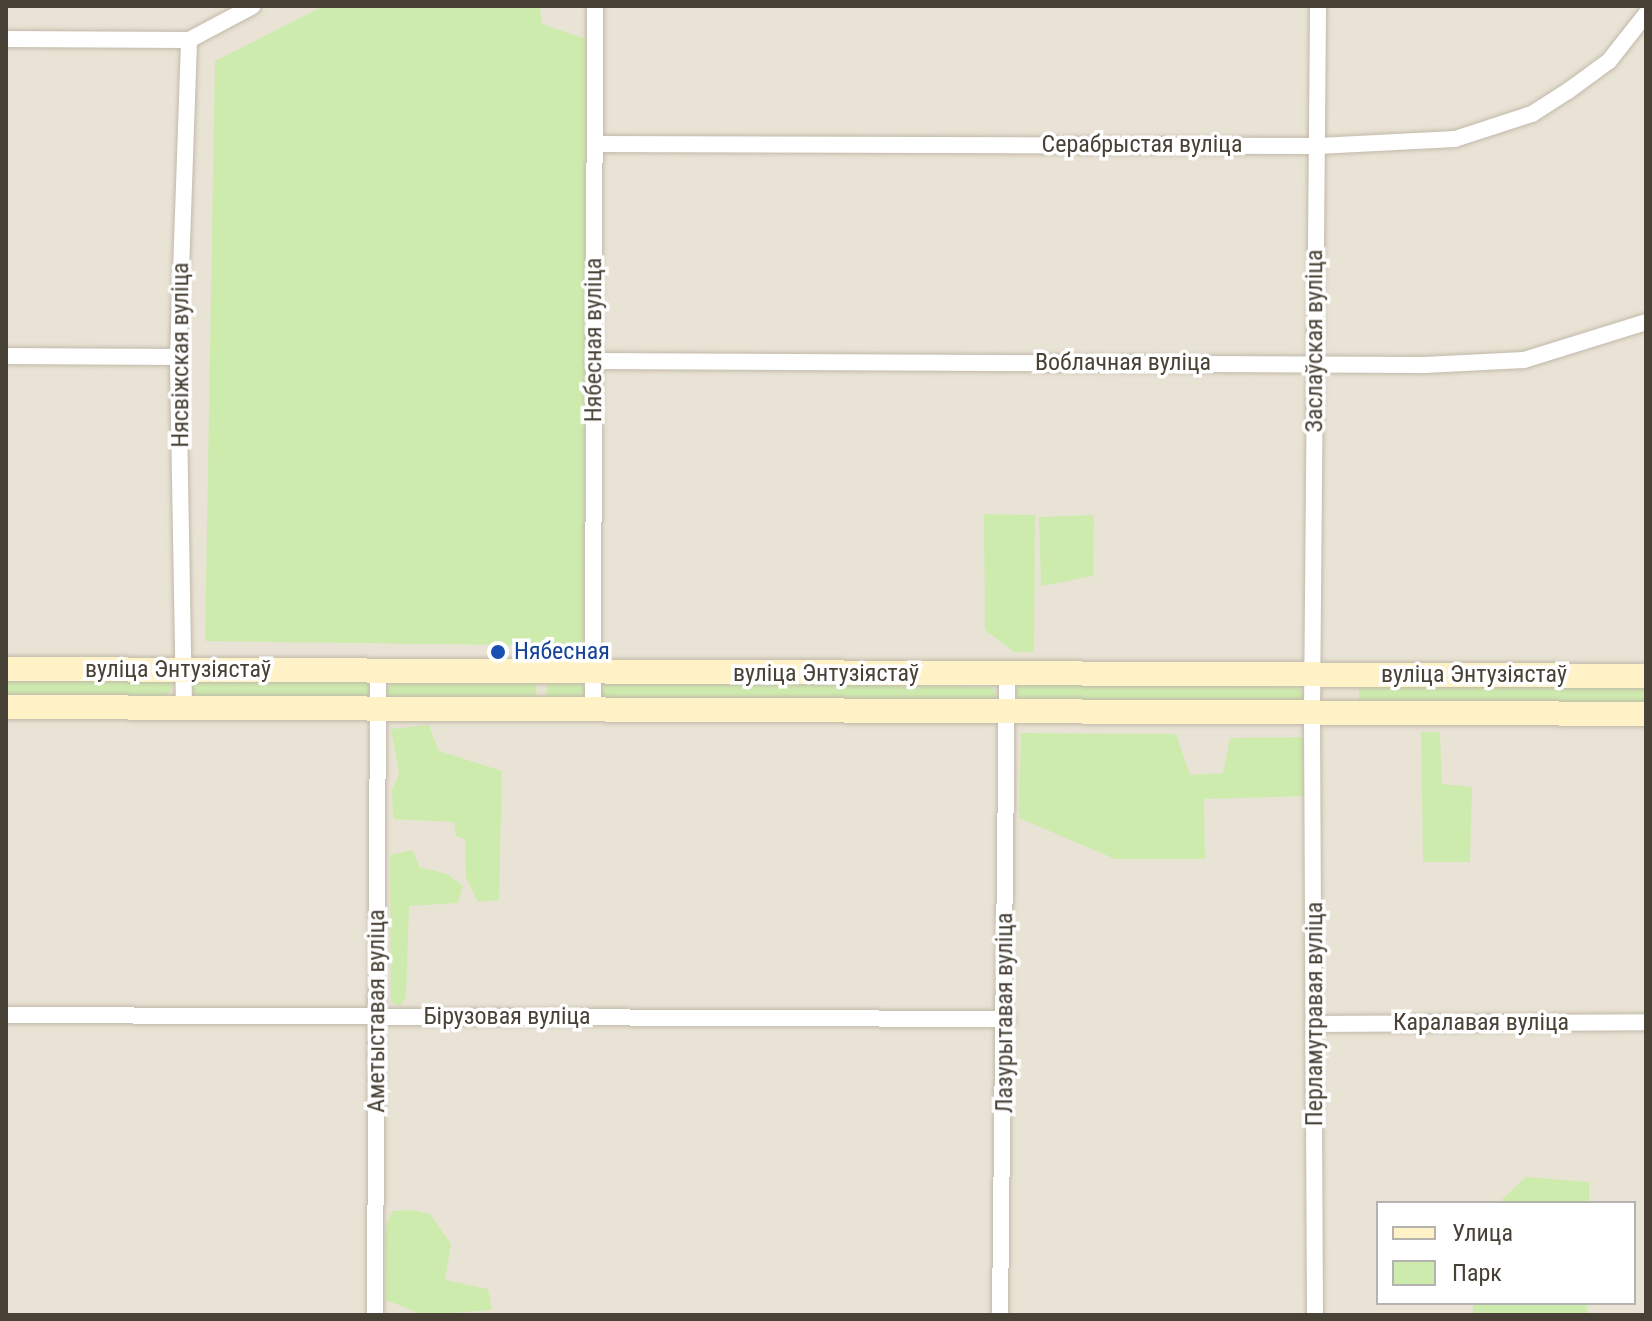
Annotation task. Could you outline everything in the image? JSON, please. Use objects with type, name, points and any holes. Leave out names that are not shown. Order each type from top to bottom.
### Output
[{"type":"street","points":[[6,39],[189,40],[253,6]]},
{"type":"street","name":"Нябесная вуліца","points":[[593,709],[595,6]]},
{"type":"street","name":"Заслаўская вуліца","points":[[1312,713],[1318,6]]},
{"type":"street","name":"Серабрыстая вуліца","points":[[595,144],[1318,146],[1455,139],[1532,114],[1609,61],[1646,14]]},
{"type":"street","name":"Нясвіжская вуліца","points":[[184,707],[178,357],[189,40]]},
{"type":"street","name":"Воблачная вуліца","points":[[593,361],[1315,363],[1524,360],[1646,322]]},
{"type":"street","points":[[6,356],[178,357]]},
{"type":"street","name":"вуліца Энтузіястаў","points":[[6,669],[1646,676]]},
{"type":"street","name":"Аметыставая вуліца","points":[[375,1315],[378,671]]},
{"type":"street","name":"Лазурытавая вуліца","points":[[1000,1315],[1007,1019],[1007,675]]},
{"type":"street","name":"вуліца Энтузіястаў","points":[[6,707],[1646,714]]},
{"type":"street","name":"Перламутравая вуліца","points":[[1312,713],[1316,1024],[1315,1315]]},
{"type":"street","name":"Бірузовая вуліца","points":[[6,1015],[1007,1019]]},
{"type":"street","name":"Каралавая вуліца","points":[[1316,1024],[1646,1022]]},
{"type":"shaded area","points":[[6,6],[1646,6],[1646,1315],[6,1315]]},
{"type":"green space","points":[[324,6],[540,6],[542,24],[586,39],[584,646],[205,641],[215,61]]},
{"type":"green space","points":[[984,514],[1035,515],[1034,652],[1014,652],[985,630]]},
{"type":"green space","points":[[1094,515],[1093,576],[1041,586],[1039,517]]},
{"type":"green space","points":[[6,677],[166,678],[173,687],[166,696],[6,696]]},
{"type":"green space","points":[[193,679],[367,681],[371,689],[366,699],[193,698]]},
{"type":"green space","points":[[394,681],[537,681],[536,699],[394,699],[386,691]]},
{"type":"green space","points":[[547,681],[583,681],[586,696],[583,700],[546,700]]},
{"type":"green space","points":[[605,683],[992,687],[996,695],[991,702],[605,700],[601,696]]},
{"type":"green space","points":[[1021,684],[1299,687],[1304,697],[1299,706],[1021,701],[1013,693]]},
{"type":"green space","points":[[1359,686],[1646,686],[1646,706],[1359,706]]},
{"type":"green space","points":[[429,725],[439,751],[502,771],[499,900],[478,902],[466,878],[465,839],[456,836],[454,822],[393,819],[392,790],[399,774],[391,729]]},
{"type":"green space","points":[[1421,732],[1440,732],[1442,784],[1472,787],[1470,862],[1423,862]]},
{"type":"green space","points":[[1021,733],[1176,734],[1190,775],[1223,773],[1230,738],[1306,737],[1306,796],[1204,799],[1205,859],[1115,859],[1019,818]]},
{"type":"green space","points":[[413,850],[419,867],[447,874],[463,886],[458,903],[409,906],[406,998],[399,1006],[391,1002],[390,855]]},
{"type":"green space","points":[[1526,1177],[1589,1182],[1589,1201],[1500,1201]]},
{"type":"green space","points":[[413,1210],[430,1214],[451,1244],[445,1280],[488,1289],[492,1310],[424,1315],[386,1300],[385,1229],[392,1211]]},
{"type":"green space","points":[[1473,1305],[1587,1305],[1587,1315],[1473,1315]]},
{"type":"place","name":"Нябесная","points":[[498,652]]}]
